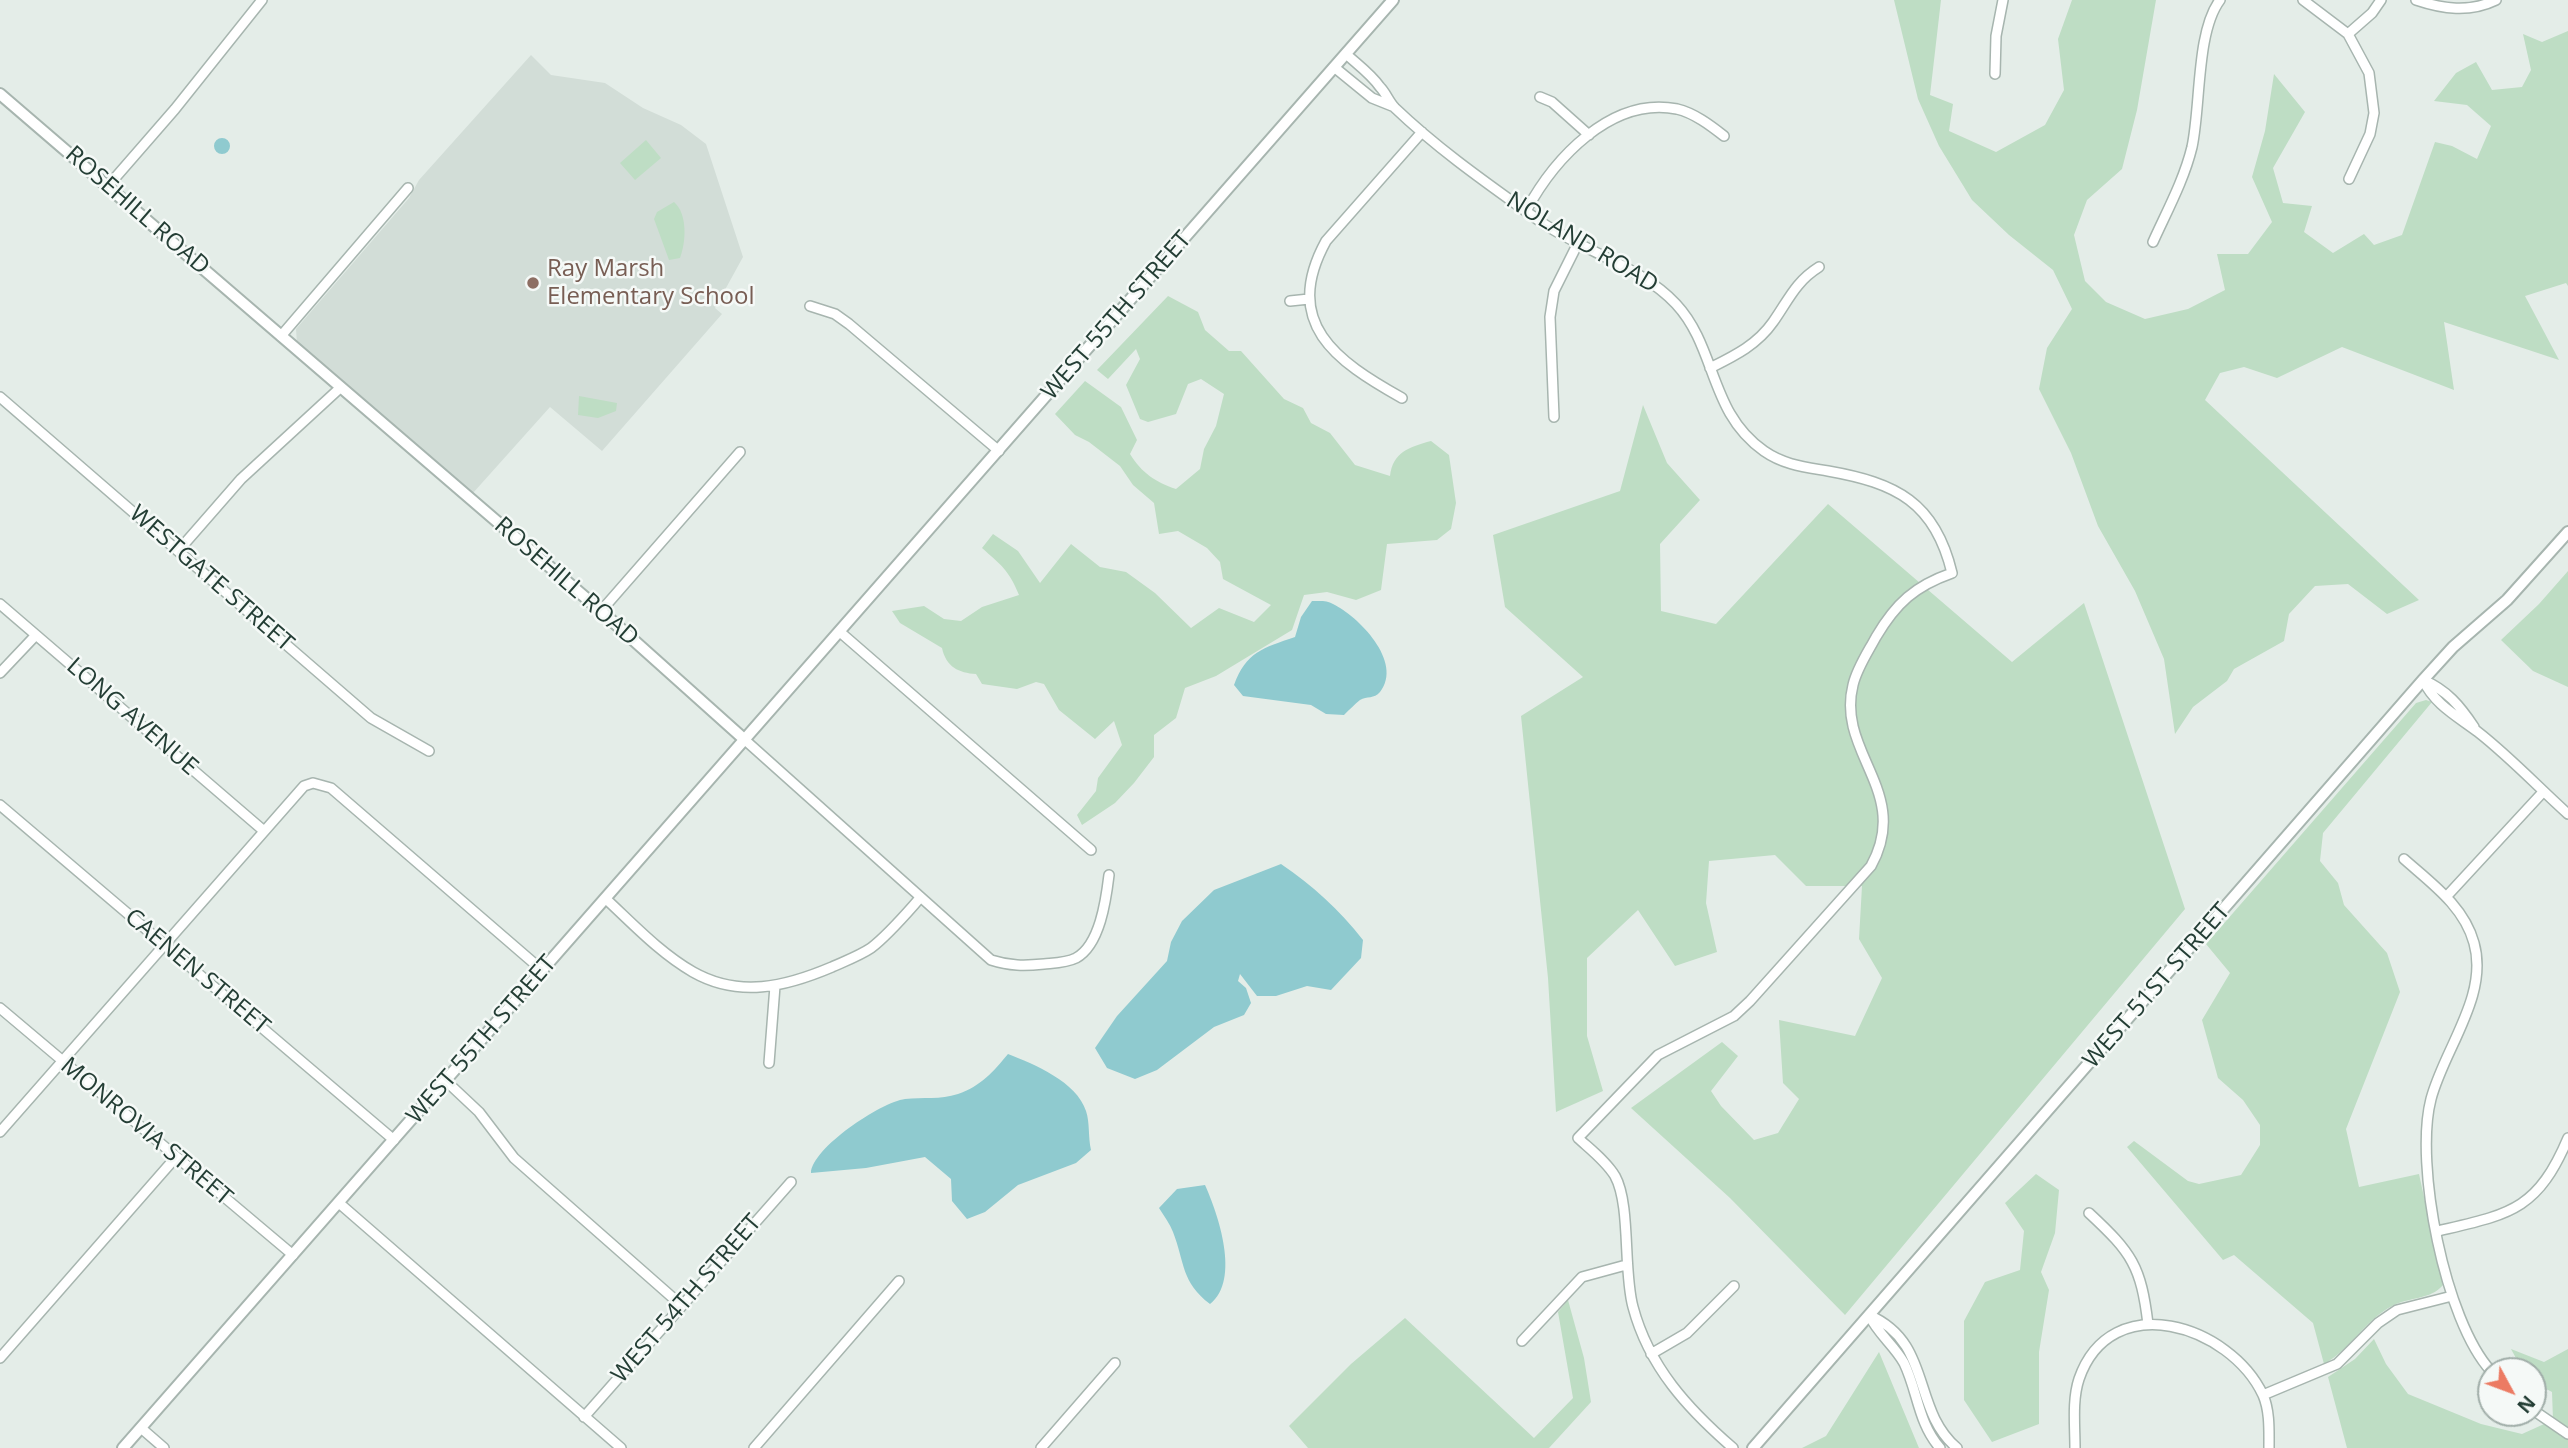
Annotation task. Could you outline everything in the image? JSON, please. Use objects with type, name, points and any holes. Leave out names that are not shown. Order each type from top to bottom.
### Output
[{"type":"street","points":[[108,186],[190,92],[262,0]]},
{"type":"street","name":"WEST 55TH STREET","points":[[123,1448],[1393,0]]},
{"type":"street","points":[[1995,74],[1996,36],[2003,0]]},
{"type":"street","points":[[2153,242],[2192,148],[2207,24],[2220,0]]},
{"type":"street","points":[[2302,0],[2348,34],[2369,72],[2374,113],[2370,134],[2349,179]]},
{"type":"street","points":[[2348,34],[2372,13],[2381,0]]},
{"type":"street","points":[[2416,0],[2445,9],[2486,5],[2496,0]]},
{"type":"street","name":"NOLAND ROAD","points":[[1346,54],[1381,88],[1392,106],[1474,175],[1577,246],[1657,286],[1677,305],[1689,322],[1726,412],[1744,435],[1765,452],[1788,464],[1856,476],[1880,483],[1901,495],[1937,527],[1952,573],[1915,589],[1898,603],[1872,644],[1853,687],[1852,725],[1879,791],[1885,823],[1882,841],[1871,866],[1734,1016],[1658,1055],[1578,1138],[1616,1177],[1621,1197],[1626,1265]]},
{"type":"street","name":"NOLAND ROAD","points":[[1334,67],[1372,98],[1392,106]]},
{"type":"street","name":"ROSEHILL ROAD","points":[[0,94],[601,611],[991,960],[1012,967],[1069,961],[1087,949],[1096,930],[1110,875]]},
{"type":"street","points":[[1540,97],[1552,102],[1589,135]]},
{"type":"street","points":[[1526,211],[1538,188],[1557,165],[1589,135],[1628,112],[1651,107],[1678,109],[1702,120],[1724,135]]},
{"type":"street","points":[[1402,398],[1342,361],[1319,329],[1309,299],[1318,255],[1326,241],[1422,132]]},
{"type":"street","points":[[281,336],[408,188]]},
{"type":"street","points":[[1554,417],[1550,317],[1554,291],[1577,246]]},
{"type":"street","points":[[1710,368],[1740,354],[1758,340],[1801,278],[1818,267]]},
{"type":"street","points":[[1290,301],[1309,299]]},
{"type":"street","points":[[810,306],[835,314],[849,324],[999,451]]},
{"type":"street","points":[[179,550],[241,479],[340,388]]},
{"type":"street","name":"WESTGATE STREET","points":[[0,397],[371,718],[429,751]]},
{"type":"street","points":[[601,611],[740,452]]},
{"type":"street","name":"WEST 51ST STREET","points":[[1753,1448],[2423,680],[2453,647],[2507,600],[2568,532]]},
{"type":"street","name":"LONG AVENUE","points":[[0,604],[264,831]]},
{"type":"street","points":[[840,632],[1091,850]]},
{"type":"street","points":[[0,673],[36,635]]},
{"type":"street","points":[[2423,680],[2439,686],[2458,703],[2477,731],[2568,814]]},
{"type":"street","points":[[0,1132],[304,786],[323,784],[542,971]]},
{"type":"street","points":[[2446,897],[2543,792]]},
{"type":"street","name":"CAENEN STREET","points":[[0,805],[394,1140]]},
{"type":"street","points":[[2404,859],[2446,897],[2468,926],[2477,962],[2472,998],[2438,1075],[2426,1122],[2425,1164],[2452,1296],[2470,1343],[2480,1357]]},
{"type":"street","points":[[606,899],[674,959],[694,972],[733,986],[775,986],[791,983],[859,955],[889,932],[920,898]]},
{"type":"street","points":[[769,1063],[775,986]]},
{"type":"street","name":"MONROVIA STREET","points":[[0,1008],[293,1255]]},
{"type":"street","points":[[446,1081],[479,1112],[514,1158],[681,1306]]},
{"type":"street","points":[[2438,1231],[2499,1216],[2528,1200],[2549,1178],[2568,1138]]},
{"type":"street","points":[[0,1358],[176,1157]]},
{"type":"street","name":"WEST 54TH STREET","points":[[584,1417],[791,1182]]},
{"type":"street","points":[[338,1203],[621,1448]]},
{"type":"street","points":[[2089,1213],[2124,1246],[2134,1262],[2141,1279],[2148,1324]]},
{"type":"street","points":[[1522,1341],[1582,1277],[1626,1265],[1633,1307],[1651,1354],[1683,1402],[1733,1448]]},
{"type":"street","points":[[754,1448],[900,1281]]},
{"type":"street","points":[[1651,1354],[1687,1333],[1734,1286]]},
{"type":"street","points":[[2263,1395],[2337,1364],[2378,1323],[2397,1310],[2452,1296]]},
{"type":"street","points":[[1869,1315],[1884,1322],[1907,1346],[1920,1372],[1934,1418],[1947,1439],[1957,1448]]},
{"type":"street","points":[[1869,1315],[1877,1331],[1903,1362],[1923,1422],[1940,1448]]},
{"type":"street","points":[[2075,1448],[2077,1391],[2088,1362],[2112,1337],[2126,1328],[2148,1324],[2171,1324],[2211,1341],[2243,1365],[2263,1395],[2269,1423],[2269,1448]]},
{"type":"street","points":[[1041,1448],[1115,1363]]},
{"type":"street","points":[[1923,1422],[1934,1418]]},
{"type":"street","points":[[2547,1420],[2568,1434]]},
{"type":"street","points":[[141,1428],[164,1448]]},
{"type":"shaded area","name":"Ray Marsh Elementary School","points":[[531,55],[551,75],[605,83],[643,108],[681,125],[706,144],[743,257],[715,308],[722,314],[602,451],[550,407],[473,493],[297,343],[296,329],[409,198],[419,180]]},
{"type":"green space","points":[[1894,0],[1941,0],[1930,95],[1953,104],[1949,131],[1996,152],[2045,125],[2064,90],[2058,39],[2072,0],[2156,0],[2137,110],[2122,169],[2087,200],[2074,235],[2085,281],[2106,302],[2145,319],[2188,309],[2225,290],[2217,254],[2248,254],[2272,222],[2252,177],[2265,131],[2274,74],[2305,112],[2273,168],[2283,203],[2312,206],[2304,232],[2333,253],[2364,234],[2374,245],[2402,235],[2435,142],[2452,146],[2477,159],[2491,126],[2467,105],[2434,101],[2456,73],[2476,62],[2492,90],[2522,87],[2531,70],[2523,34],[2542,42],[2568,31],[2568,286],[2566,283],[2525,296],[2559,360],[2444,322],[2454,390],[2342,347],[2277,378],[2244,367],[2220,373],[2205,400],[2419,600],[2387,614],[2348,584],[2315,586],[2289,614],[2284,641],[2234,669],[2227,681],[2193,707],[2175,734],[2164,659],[2135,591],[2098,526],[2071,453],[2039,389],[2047,348],[2072,309],[2053,270],[2009,235],[1972,200],[1939,146],[1918,99]]},
{"type":"green space","points":[[646,140],[661,158],[635,180],[620,163]]},
{"type":"green space","points":[[674,202],[684,221],[684,245],[680,258],[669,260],[654,219],[657,212]]},
{"type":"green space","points":[[1168,296],[1198,312],[1205,330],[1229,351],[1241,351],[1284,399],[1303,408],[1311,423],[1330,433],[1355,465],[1390,476],[1398,456],[1431,441],[1449,455],[1456,503],[1451,529],[1437,540],[1387,544],[1381,590],[1356,600],[1327,592],[1304,595],[1292,630],[1216,676],[1185,688],[1176,718],[1154,735],[1154,757],[1115,803],[1082,825],[1077,815],[1096,791],[1098,778],[1122,745],[1114,721],[1095,739],[1059,710],[1044,684],[1036,682],[1017,689],[982,684],[976,674],[954,668],[942,648],[900,623],[892,611],[924,606],[944,619],[961,621],[982,607],[1019,595],[1004,568],[982,548],[993,534],[1018,551],[1040,583],[1071,544],[1100,567],[1126,572],[1155,593],[1191,628],[1219,608],[1254,622],[1271,605],[1223,579],[1220,562],[1207,548],[1178,531],[1159,534],[1154,503],[1133,485],[1120,466],[1089,442],[1075,435],[1055,414],[1085,381],[1121,407],[1137,440],[1130,454],[1150,476],[1176,489],[1200,469],[1204,449],[1216,426],[1224,394],[1201,379],[1188,384],[1176,414],[1148,422],[1140,419],[1126,385],[1140,359],[1136,349],[1108,379],[1097,370]]},
{"type":"green space","points":[[579,396],[617,403],[616,411],[598,418],[578,415]]},
{"type":"green space","points":[[1643,405],[1667,463],[1700,500],[1660,544],[1661,611],[1716,624],[1828,504],[2012,662],[2084,603],[2185,909],[1845,1315],[1730,1198],[1631,1108],[1722,1042],[1738,1056],[1711,1091],[1721,1106],[1754,1140],[1778,1133],[1799,1099],[1783,1083],[1779,1020],[1855,1036],[1882,978],[1859,939],[1862,886],[1806,886],[1775,855],[1709,861],[1706,903],[1717,952],[1675,966],[1638,910],[1587,958],[1587,1036],[1603,1091],[1556,1112],[1548,978],[1521,716],[1583,677],[1505,607],[1493,535],[1620,491]]},
{"type":"green space","points":[[2568,571],[2568,687],[2533,671],[2501,640],[2539,604]]},
{"type":"green space","points":[[2426,700],[2432,702],[2323,833],[2320,861],[2338,883],[2344,905],[2387,953],[2400,992],[2346,1129],[2359,1187],[2419,1174],[2443,1285],[2426,1296],[2398,1303],[2382,1312],[2342,1351],[2324,1364],[2313,1323],[2234,1255],[2223,1260],[2127,1147],[2134,1141],[2188,1181],[2199,1184],[2241,1175],[2260,1145],[2260,1125],[2243,1100],[2218,1078],[2202,1020],[2230,973],[2206,944],[2416,703]]},
{"type":"green space","points":[[2036,1174],[2059,1190],[2055,1233],[2041,1272],[2049,1290],[2039,1352],[2039,1424],[1992,1442],[1964,1400],[1964,1321],[1985,1282],[2020,1270],[2024,1231],[2005,1203]]},
{"type":"green space","points":[[1568,1300],[1584,1358],[1591,1402],[1549,1448],[1308,1448],[1289,1426],[1351,1364],[1405,1318],[1534,1438],[1573,1398],[1558,1312]]},
{"type":"green space","points":[[2374,1339],[2386,1364],[2408,1394],[2477,1422],[2477,1427],[2493,1427],[2522,1434],[2538,1427],[2547,1427],[2547,1423],[2553,1420],[2552,1392],[2547,1389],[2547,1360],[2568,1349],[2568,1448],[2347,1448],[2328,1377],[2355,1359]]},
{"type":"green space","points":[[2511,1349],[2531,1357],[2515,1357]]},
{"type":"green space","points":[[1879,1352],[1919,1448],[1802,1448],[1826,1436]]},
{"type":"water","points":[[222,138],[228,140],[228,152],[222,154],[216,152],[214,146],[216,140]]},
{"type":"water","points":[[1312,601],[1331,603],[1354,619],[1375,641],[1386,667],[1386,680],[1380,692],[1360,700],[1344,715],[1326,714],[1311,705],[1243,696],[1234,685],[1250,658],[1274,644],[1295,637],[1301,617]]},
{"type":"water","points":[[1281,864],[1345,918],[1363,940],[1361,958],[1331,990],[1307,986],[1276,996],[1257,996],[1240,974],[1238,981],[1246,988],[1251,1003],[1244,1015],[1214,1027],[1157,1070],[1135,1079],[1107,1068],[1095,1048],[1117,1016],[1167,961],[1171,942],[1182,921],[1214,890]]},
{"type":"water","points":[[1008,1054],[1053,1075],[1074,1091],[1081,1101],[1086,1111],[1091,1150],[1076,1163],[1018,1185],[985,1212],[967,1219],[952,1201],[951,1179],[925,1157],[866,1168],[811,1173],[814,1163],[823,1151],[865,1117],[905,1099],[945,1097],[966,1091],[986,1078]]},
{"type":"water","points":[[1205,1185],[1216,1212],[1225,1263],[1224,1279],[1219,1293],[1210,1304],[1189,1280],[1173,1232],[1159,1208],[1177,1189]]},
{"type":"place","name":"Ray Marsh Elementary School","points":[[533,283]]}]
